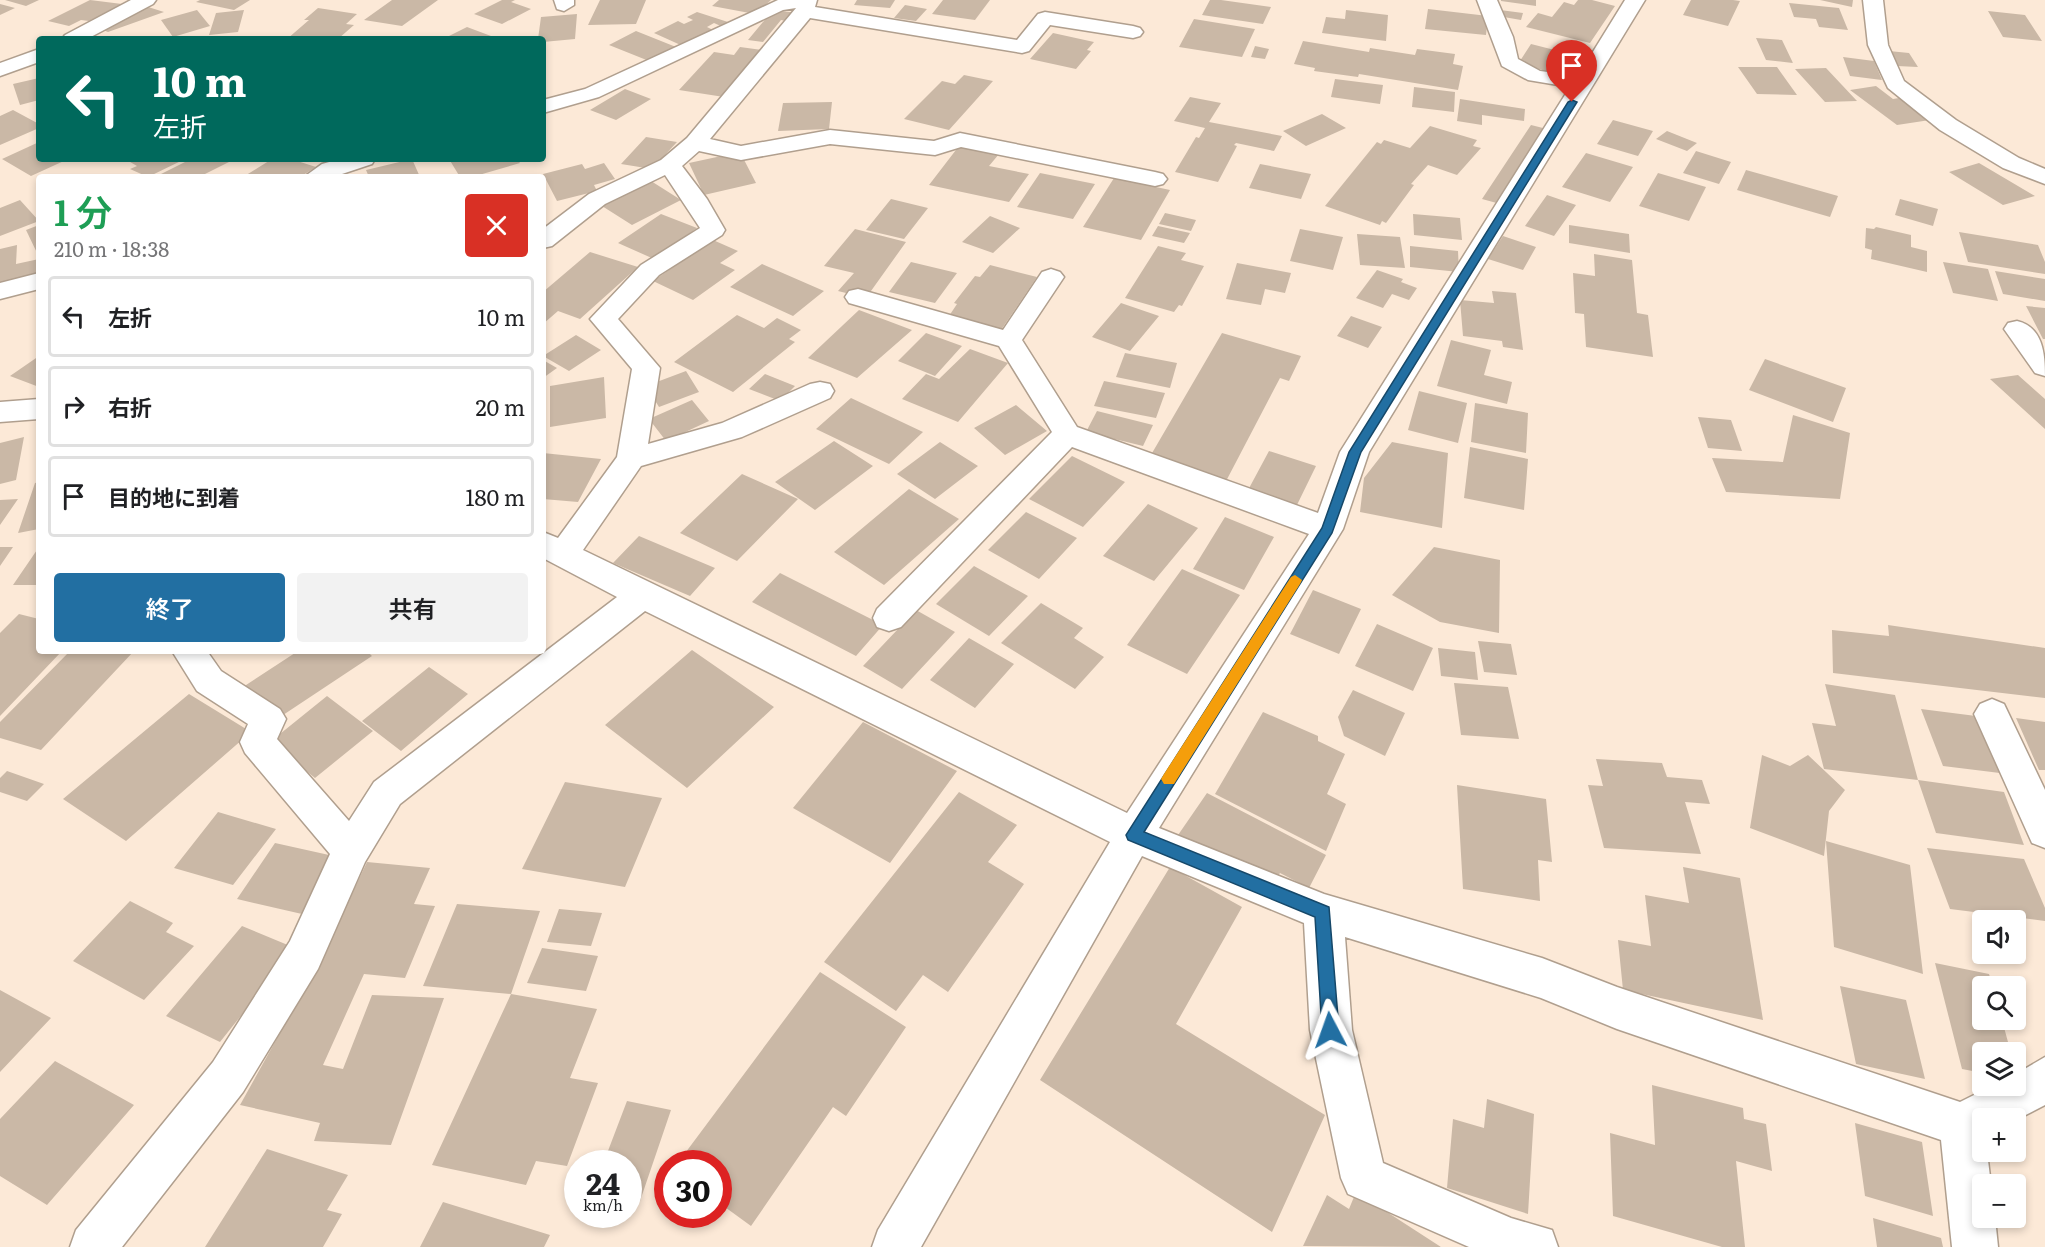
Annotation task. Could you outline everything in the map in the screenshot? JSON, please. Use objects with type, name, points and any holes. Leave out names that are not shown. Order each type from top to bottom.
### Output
[{"type":"street","points":[[78,36],[146,0]]},
{"type":"street","points":[[1487,0],[1503,37],[1509,62],[1535,75],[1584,83]]},
{"type":"street","points":[[895,1247],[1134,835],[1328,529],[1355,452],[1635,0]]},
{"type":"street","points":[[1873,0],[1878,45],[1895,84],[1948,125],[2011,163],[2045,177]]},
{"type":"street","points":[[546,239],[597,199],[669,165],[695,143],[805,4]]},
{"type":"street","points":[[546,106],[592,93],[777,6],[805,4],[1022,47],[1045,18],[1132,32]]},
{"type":"street","points":[[0,70],[36,56]]},
{"type":"street","points":[[695,143],[741,153],[830,137],[935,148],[960,141],[1155,179]]},
{"type":"street","points":[[321,174],[354,162]]},
{"type":"street","points":[[669,165],[695,199],[713,230],[650,270],[603,319],[646,368],[631,459],[552,550],[1134,835],[1323,912],[1542,978],[1617,1008],[1962,1125],[2041,1084],[2045,1079]]},
{"type":"street","points":[[1009,340],[1051,277]]},
{"type":"street","points":[[0,291],[36,282]]},
{"type":"street","points":[[858,297],[1009,340],[1067,435],[1328,529]]},
{"type":"street","points":[[2017,329],[2045,367]]},
{"type":"street","points":[[631,459],[732,430],[820,392]]},
{"type":"street","points":[[0,412],[36,409]]},
{"type":"street","points":[[889,618],[1067,435]]},
{"type":"street","points":[[93,1247],[228,1077],[304,955],[351,851],[387,793],[642,595]]},
{"type":"street","points":[[191,654],[209,681],[268,719],[258,742],[351,851]]},
{"type":"street","points":[[1992,714],[2045,831]]},
{"type":"street","points":[[1323,912],[1330,1030],[1364,1178],[1510,1240],[1535,1247]]},
{"type":"street","points":[[1962,1125],[1975,1247]]},
{"type":"building","points":[[5,0],[39,0],[26,6]]},
{"type":"building","points":[[90,0],[122,4],[89,21],[81,20],[69,26],[48,21]]},
{"type":"building","points":[[200,0],[250,0],[234,10],[196,2]]},
{"type":"building","points":[[392,0],[438,0],[402,26],[364,20]]},
{"type":"building","points":[[502,0],[515,0],[511,2],[531,9],[502,24],[474,14]]},
{"type":"building","points":[[600,0],[646,0],[636,24],[588,25]]},
{"type":"building","points":[[719,0],[771,0],[755,14],[712,6]]},
{"type":"building","points":[[857,0],[895,0],[890,8],[854,5]]},
{"type":"building","points":[[943,0],[990,0],[975,20],[932,14]]},
{"type":"building","points":[[1210,0],[1271,7],[1263,24],[1202,15]]},
{"type":"building","points":[[1536,0],[1536,6],[1501,1]]},
{"type":"building","points":[[1578,0],[1592,0],[1615,6],[1590,43],[1526,27],[1538,13],[1552,17],[1564,2],[1574,5]]},
{"type":"building","points":[[1691,0],[1740,1],[1728,26],[1683,15]]},
{"type":"building","points":[[1820,0],[1853,0],[1852,7]]},
{"type":"building","points":[[1789,3],[1839,8],[1848,30],[1819,27],[1816,19],[1794,17]]},
{"type":"building","points":[[0,4],[15,8],[0,15]]},
{"type":"building","points":[[905,5],[927,9],[916,21],[894,18]]},
{"type":"building","points":[[145,6],[164,12],[108,32],[100,29]]},
{"type":"building","points":[[318,8],[357,14],[346,24],[354,25],[341,36],[290,36],[309,20],[304,20]]},
{"type":"building","points":[[1428,9],[1488,16],[1486,35],[1425,29]]},
{"type":"building","points":[[197,10],[210,26],[172,36],[161,20]]},
{"type":"building","points":[[244,10],[238,32],[209,35],[216,13]]},
{"type":"building","points":[[773,10],[798,13],[791,22],[781,20],[763,42],[748,40]]},
{"type":"building","points":[[1346,10],[1388,15],[1386,41],[1322,33],[1326,17],[1345,19]]},
{"type":"building","points":[[1500,10],[1523,13],[1521,20],[1498,16]]},
{"type":"building","points":[[1988,11],[2025,15],[2042,41],[2003,37]]},
{"type":"building","points":[[697,12],[731,23],[723,27],[714,23],[707,27],[715,31],[685,47],[654,33],[678,21],[684,24],[693,20],[687,17]]},
{"type":"building","points":[[577,14],[575,39],[546,42],[546,36],[538,36],[541,17]]},
{"type":"building","points":[[1194,19],[1255,29],[1242,57],[1179,47]]},
{"type":"building","points":[[467,27],[491,36],[449,36]]},
{"type":"building","points":[[636,31],[676,47],[649,61],[609,45]]},
{"type":"building","points":[[1053,33],[1094,42],[1087,50],[1091,51],[1076,69],[1030,59]]},
{"type":"building","points":[[1756,38],[1782,40],[1793,63],[1766,60]]},
{"type":"building","points":[[1303,41],[1369,52],[1370,48],[1415,55],[1417,49],[1455,54],[1453,64],[1463,66],[1458,90],[1359,74],[1358,77],[1314,71],[1315,68],[1294,64]]},
{"type":"building","points":[[1531,44],[1586,58],[1578,71],[1553,64],[1547,71],[1518,64]]},
{"type":"building","points":[[1255,46],[1269,49],[1265,59],[1251,57]]},
{"type":"building","points":[[740,47],[762,50],[724,97],[679,90],[714,52],[734,55]]},
{"type":"building","points":[[1889,51],[1909,53],[1918,67],[1897,66]]},
{"type":"building","points":[[1843,57],[1874,61],[1882,80],[1850,76]]},
{"type":"building","points":[[1738,67],[1777,67],[1797,95],[1757,94]]},
{"type":"building","points":[[1826,68],[1857,101],[1825,102],[1795,69]]},
{"type":"building","points":[[964,75],[993,81],[949,130],[904,119],[942,81],[955,84]]},
{"type":"building","points":[[36,79],[36,101],[20,105],[13,84]]},
{"type":"building","points":[[1335,79],[1383,85],[1380,104],[1331,97]]},
{"type":"building","points":[[1876,86],[1893,99],[1899,98],[1930,120],[1897,125],[1850,90]]},
{"type":"building","points":[[1414,87],[1455,92],[1454,112],[1412,107]]},
{"type":"building","points":[[625,89],[651,99],[616,120],[590,110]]},
{"type":"building","points":[[1190,97],[1221,103],[1209,122],[1282,136],[1274,151],[1236,143],[1234,145],[1237,146],[1218,182],[1175,172],[1196,137],[1199,138],[1205,128],[1174,121]]},
{"type":"building","points":[[1460,99],[1525,109],[1524,121],[1482,115],[1482,125],[1457,121]]},
{"type":"building","points":[[832,102],[829,129],[778,131],[783,103]]},
{"type":"building","points":[[13,110],[36,122],[36,129],[0,145],[0,116]]},
{"type":"building","points":[[1322,114],[1346,128],[1306,146],[1283,131]]},
{"type":"building","points":[[1613,120],[1653,131],[1638,156],[1597,144]]},
{"type":"building","points":[[1531,125],[1547,129],[1515,208],[1482,199]]},
{"type":"building","points":[[1430,126],[1477,140],[1473,146],[1481,148],[1457,175],[1428,165],[1411,184],[1414,185],[1386,223],[1382,221],[1380,225],[1325,206],[1377,142],[1381,144],[1384,140],[1410,148]]},
{"type":"building","points":[[1667,131],[1697,143],[1687,151],[1656,139]]},
{"type":"building","points":[[646,137],[677,142],[652,169],[621,164]]},
{"type":"building","points":[[36,143],[36,162],[62,162],[31,176],[2,159]]},
{"type":"building","points":[[959,146],[999,154],[989,166],[1029,174],[1009,202],[929,185]]},
{"type":"building","points":[[1696,151],[1731,162],[1719,184],[1683,173]]},
{"type":"building","points":[[740,152],[756,183],[704,195],[689,163]]},
{"type":"building","points":[[1586,153],[1633,167],[1610,202],[1562,187]]},
{"type":"building","points":[[130,162],[179,162],[154,174],[141,174],[130,169],[137,166]]},
{"type":"building","points":[[185,162],[229,162],[205,174],[161,174]]},
{"type":"building","points":[[267,162],[300,162],[316,167],[305,174],[248,174]]},
{"type":"building","points":[[399,162],[413,162],[419,174],[368,174],[366,170]]},
{"type":"building","points":[[451,162],[520,163],[482,174],[458,174]]},
{"type":"building","points":[[604,163],[615,179],[594,185],[597,191],[557,201],[546,180],[546,174],[543,174],[582,164],[585,169]]},
{"type":"building","points":[[1979,163],[2035,196],[2003,205],[1949,172]]},
{"type":"building","points":[[1260,164],[1311,174],[1301,199],[1249,188]]},
{"type":"building","points":[[1746,170],[1838,196],[1830,217],[1737,190]]},
{"type":"building","points":[[1040,173],[1095,184],[1073,219],[1017,207]]},
{"type":"building","points":[[1658,173],[1706,187],[1689,221],[1639,206]]},
{"type":"building","points":[[1114,178],[1170,190],[1141,240],[1083,227]]},
{"type":"building","points":[[651,181],[681,200],[632,225],[602,206]]},
{"type":"building","points":[[1547,195],[1576,205],[1554,236],[1525,226]]},
{"type":"building","points":[[891,199],[928,208],[904,239],[866,230]]},
{"type":"building","points":[[1900,199],[1938,209],[1933,226],[1895,215]]},
{"type":"building","points":[[20,200],[36,218],[36,222],[0,236],[0,208]]},
{"type":"building","points":[[1165,213],[1196,220],[1191,231],[1159,224]]},
{"type":"building","points":[[661,214],[697,228],[654,259],[618,243]]},
{"type":"building","points":[[1413,214],[1460,218],[1462,240],[1414,235]]},
{"type":"building","points":[[990,216],[1020,228],[993,253],[962,242]]},
{"type":"building","points":[[1569,225],[1629,234],[1630,253],[1569,243]]},
{"type":"building","points":[[36,226],[36,251],[26,230]]},
{"type":"building","points":[[1158,226],[1190,233],[1184,243],[1152,236]]},
{"type":"building","points":[[1876,227],[1911,235],[1911,247],[1927,251],[1927,272],[1871,259],[1872,250],[1865,248],[1866,228]]},
{"type":"building","points":[[855,229],[906,242],[866,298],[838,291],[854,273],[824,266]]},
{"type":"building","points":[[1300,229],[1343,237],[1333,270],[1290,261]]},
{"type":"building","points":[[1959,232],[2038,245],[2045,262],[2045,274],[1968,262]]},
{"type":"building","points":[[1357,234],[1400,237],[1405,268],[1360,265]]},
{"type":"building","points":[[1503,236],[1536,247],[1523,270],[1488,259]]},
{"type":"building","points":[[713,240],[738,251],[720,263],[735,270],[693,300],[653,281]]},
{"type":"building","points":[[17,245],[16,264],[36,260],[36,276],[0,285],[0,249]]},
{"type":"building","points":[[1158,246],[1186,253],[1181,260],[1204,266],[1182,306],[1179,305],[1174,312],[1125,298]]},
{"type":"building","points":[[1410,246],[1458,251],[1459,272],[1410,267]]},
{"type":"building","points":[[590,252],[638,267],[580,319],[558,311],[546,321],[546,289]]},
{"type":"building","points":[[1594,254],[1632,260],[1637,313],[1648,315],[1653,357],[1586,347],[1584,314],[1575,313],[1573,273],[1595,276]]},
{"type":"building","points":[[911,262],[957,273],[935,303],[889,292]]},
{"type":"building","points":[[1943,262],[1988,269],[1998,301],[1953,293]]},
{"type":"building","points":[[1237,263],[1291,273],[1285,293],[1265,289],[1261,305],[1226,299]]},
{"type":"building","points":[[762,264],[824,291],[793,316],[730,287]]},
{"type":"building","points":[[990,265],[1037,277],[1001,330],[949,316],[957,304],[954,303],[975,276],[980,277]]},
{"type":"building","points":[[1377,270],[1403,279],[1401,282],[1417,288],[1409,300],[1392,294],[1383,308],[1356,298]]},
{"type":"building","points":[[1995,271],[2045,279],[2045,301],[2003,294]]},
{"type":"building","points":[[1492,291],[1516,293],[1523,350],[1503,347],[1502,341],[1463,336],[1460,300],[1494,303]]},
{"type":"building","points":[[1121,303],[1159,316],[1130,351],[1092,337]]},
{"type":"building","points":[[2026,306],[2045,308],[2045,339],[2043,339]]},
{"type":"building","points":[[859,310],[912,330],[857,378],[808,358]]},
{"type":"building","points":[[737,315],[764,328],[777,318],[801,330],[789,339],[795,342],[733,392],[674,362]]},
{"type":"building","points":[[1351,316],[1382,327],[1368,348],[1337,336]]},
{"type":"building","points":[[926,333],[962,346],[935,376],[898,361]]},
{"type":"building","points":[[1222,333],[1301,356],[1289,381],[1280,378],[1224,485],[1148,460]]},
{"type":"building","points":[[576,335],[601,350],[569,371],[546,358],[546,354]]},
{"type":"building","points":[[1451,340],[1491,350],[1484,375],[1512,382],[1507,404],[1437,386]]},
{"type":"building","points":[[970,349],[1008,363],[958,422],[902,399],[926,374],[939,379]]},
{"type":"building","points":[[1125,353],[1177,363],[1170,388],[1116,377]]},
{"type":"building","points":[[36,358],[36,386],[10,376]]},
{"type":"building","points":[[1765,359],[1846,388],[1833,422],[1749,390]]},
{"type":"building","points":[[546,362],[557,368],[546,376]]},
{"type":"building","points":[[686,371],[699,392],[659,407],[646,386]]},
{"type":"building","points":[[765,374],[795,386],[780,401],[749,389]]},
{"type":"building","points":[[2018,375],[2045,399],[2045,429],[1990,379]]},
{"type":"building","points":[[604,377],[606,418],[550,427],[550,386]]},
{"type":"building","points":[[1104,381],[1165,393],[1156,418],[1094,406]]},
{"type":"building","points":[[1419,391],[1467,403],[1458,443],[1408,430]]},
{"type":"building","points":[[851,398],[923,432],[889,464],[816,429]]},
{"type":"building","points":[[692,400],[709,421],[666,441],[649,419]]},
{"type":"building","points":[[1475,403],[1528,413],[1526,453],[1471,442]]},
{"type":"building","points":[[1016,405],[1047,431],[1005,455],[974,428]]},
{"type":"building","points":[[1097,411],[1153,425],[1143,446],[1086,432]]},
{"type":"building","points":[[1793,415],[1850,433],[1840,499],[1726,492],[1712,458],[1783,462]]},
{"type":"building","points":[[1698,417],[1731,420],[1742,451],[1708,448]]},
{"type":"building","points":[[24,437],[16,480],[0,484],[0,443]]},
{"type":"building","points":[[834,441],[873,466],[815,510],[775,482]]},
{"type":"building","points":[[940,442],[978,466],[935,499],[897,474]]},
{"type":"building","points":[[1392,442],[1448,453],[1442,528],[1360,512],[1364,478]]},
{"type":"building","points":[[1470,447],[1528,459],[1524,510],[1464,498]]},
{"type":"building","points":[[1269,451],[1316,466],[1295,509],[1247,492]]},
{"type":"building","points":[[546,453],[601,459],[578,502],[546,499]]},
{"type":"building","points":[[1072,456],[1125,482],[1083,527],[1029,499]]},
{"type":"building","points":[[742,474],[798,499],[737,561],[680,533]]},
{"type":"building","points":[[35,483],[36,530],[18,533]]},
{"type":"building","points":[[909,489],[959,519],[884,585],[834,552]]},
{"type":"building","points":[[18,499],[0,525],[0,500]]},
{"type":"building","points":[[1148,504],[1198,528],[1154,581],[1103,556]]},
{"type":"building","points":[[1026,512],[1077,538],[1039,579],[988,550]]},
{"type":"building","points":[[1225,517],[1274,537],[1244,590],[1193,569]]},
{"type":"building","points":[[639,536],[715,568],[690,596],[613,563]]},
{"type":"building","points":[[0,547],[13,547],[0,566]]},
{"type":"building","points":[[1434,547],[1500,560],[1499,633],[1440,622],[1392,595]]},
{"type":"building","points":[[36,551],[36,585],[13,585]]},
{"type":"building","points":[[974,566],[1028,596],[989,636],[936,604]]},
{"type":"building","points":[[1182,569],[1240,595],[1187,674],[1127,645]]},
{"type":"building","points":[[780,573],[883,625],[856,656],[752,602]]},
{"type":"building","points":[[1313,590],[1361,609],[1339,654],[1290,634]]},
{"type":"building","points":[[1041,603],[1083,628],[1074,638],[1104,657],[1075,689],[1001,643]]},
{"type":"building","points":[[916,610],[955,632],[902,689],[863,666]]},
{"type":"building","points":[[19,614],[36,618],[36,654],[59,654],[0,716],[0,633]]},
{"type":"building","points":[[1377,624],[1433,648],[1413,691],[1355,666]]},
{"type":"building","points":[[1888,625],[2045,648],[2045,698],[1833,673],[1832,630],[1889,636]]},
{"type":"building","points":[[969,638],[1014,664],[975,708],[930,680]]},
{"type":"building","points":[[1478,641],[1511,644],[1517,675],[1484,672]]},
{"type":"building","points":[[1438,648],[1475,652],[1478,680],[1441,676]]},
{"type":"building","points":[[692,650],[774,707],[687,788],[605,725]]},
{"type":"building","points":[[67,654],[131,654],[41,750],[0,738],[0,722]]},
{"type":"building","points":[[293,654],[370,654],[372,656],[274,721],[243,687]]},
{"type":"building","points":[[429,667],[468,694],[401,751],[362,721]]},
{"type":"building","points":[[1454,683],[1508,687],[1519,739],[1461,735]]},
{"type":"building","points":[[1825,684],[1895,695],[1918,780],[1824,769],[1812,723],[1836,726]]},
{"type":"building","points":[[1353,690],[1405,713],[1385,756],[1344,736],[1338,717]]},
{"type":"building","points":[[189,694],[251,732],[126,841],[63,799]]},
{"type":"building","points":[[327,696],[373,731],[315,778],[270,742]]},
{"type":"building","points":[[1921,709],[1976,716],[2000,773],[1943,766]]},
{"type":"building","points":[[1263,712],[1318,736],[1318,741],[1345,754],[1327,794],[1346,804],[1326,851],[1215,794]]},
{"type":"building","points":[[2016,718],[2045,722],[2045,770],[2039,770]]},
{"type":"building","points":[[863,722],[957,771],[890,863],[793,808]]},
{"type":"building","points":[[1762,755],[1790,766],[1808,755],[1845,790],[1829,811],[1824,856],[1750,828]]},
{"type":"building","points":[[1596,759],[1662,763],[1667,777],[1702,780],[1710,804],[1685,802],[1701,854],[1604,848],[1588,785],[1603,786]]},
{"type":"building","points":[[7,771],[44,784],[27,801],[0,792],[0,778]]},
{"type":"building","points":[[1918,780],[2004,792],[2024,845],[1936,833]]},
{"type":"building","points":[[565,782],[662,798],[625,887],[522,869]]},
{"type":"building","points":[[1457,785],[1546,799],[1552,862],[1538,860],[1540,901],[1463,889]]},
{"type":"building","points":[[959,792],[1017,825],[988,862],[1024,884],[948,992],[923,975],[896,1011],[824,962]]},
{"type":"building","points":[[1207,793],[1326,855],[1309,888],[1280,873],[1274,882],[1176,838]]},
{"type":"building","points":[[218,812],[276,829],[233,885],[174,868]]},
{"type":"building","points":[[1826,841],[1910,865],[1923,974],[1834,947]]},
{"type":"building","points":[[275,843],[338,857],[302,914],[237,899]]},
{"type":"building","points":[[1927,848],[2024,859],[2045,908],[2045,921],[2026,919],[2026,910],[1972,912],[1950,909]]},
{"type":"building","points":[[367,862],[430,868],[414,904],[435,906],[405,978],[364,974],[323,1065],[343,1069],[372,995],[444,998],[391,1145],[314,1141],[320,1123],[240,1105],[320,961]]},
{"type":"building","points":[[1170,867],[1242,907],[1176,1024],[1325,1115],[1272,1232],[1040,1080]]},
{"type":"building","points":[[1683,867],[1740,878],[1763,1020],[1623,990],[1618,940],[1651,946],[1645,895],[1689,903]]},
{"type":"building","points":[[130,901],[173,923],[166,932],[194,946],[144,1000],[73,961]]},
{"type":"building","points":[[457,904],[540,911],[511,994],[423,986]]},
{"type":"building","points":[[559,909],[602,913],[591,946],[547,942]]},
{"type":"building","points":[[242,926],[295,948],[220,1042],[166,1016]]},
{"type":"building","points":[[542,948],[598,956],[586,991],[527,983]]},
{"type":"building","points":[[1935,963],[1989,974],[1990,976],[1972,976],[1972,1030],[2005,1030],[2008,1042],[1972,1042],[1972,1071],[1962,1069]]},
{"type":"building","points":[[820,972],[906,1027],[846,1116],[833,1107],[751,1226],[732,1212],[732,1150],[687,1150]]},
{"type":"building","points":[[1840,986],[1906,1000],[1925,1079],[1856,1064]]},
{"type":"building","points":[[0,990],[51,1018],[0,1072]]},
{"type":"building","points":[[511,994],[597,1009],[570,1078],[598,1083],[573,1150],[564,1150],[564,1166],[536,1161],[526,1185],[432,1165]]},
{"type":"building","points":[[55,1061],[134,1105],[47,1205],[0,1176],[0,1119]]},
{"type":"building","points":[[1652,1085],[1743,1108],[1744,1119],[1766,1124],[1772,1171],[1736,1161],[1745,1247],[1722,1247],[1613,1216],[1610,1133],[1655,1145]]},
{"type":"building","points":[[1487,1099],[1534,1114],[1528,1214],[1447,1188],[1453,1119],[1484,1128]]},
{"type":"building","points":[[627,1101],[671,1110],[657,1150],[654,1150],[654,1160],[642,1195],[642,1150],[608,1150]]},
{"type":"building","points":[[1855,1123],[1922,1142],[1933,1216],[1865,1196]]},
{"type":"building","points":[[267,1149],[348,1175],[327,1210],[342,1214],[323,1247],[205,1247]]},
{"type":"building","points":[[1356,1192],[1441,1247],[1303,1246],[1327,1195],[1349,1209]]},
{"type":"building","points":[[443,1202],[550,1235],[544,1247],[420,1247]]},
{"type":"building","points":[[1873,1218],[1941,1238],[1943,1247],[1877,1247]]},
{"type":"slow traffic","points":[[1169,779],[1295,580]]},
{"type":"route","points":[[1330,1030],[1323,912],[1134,835],[1328,529],[1355,452],[1572,102]]}]
